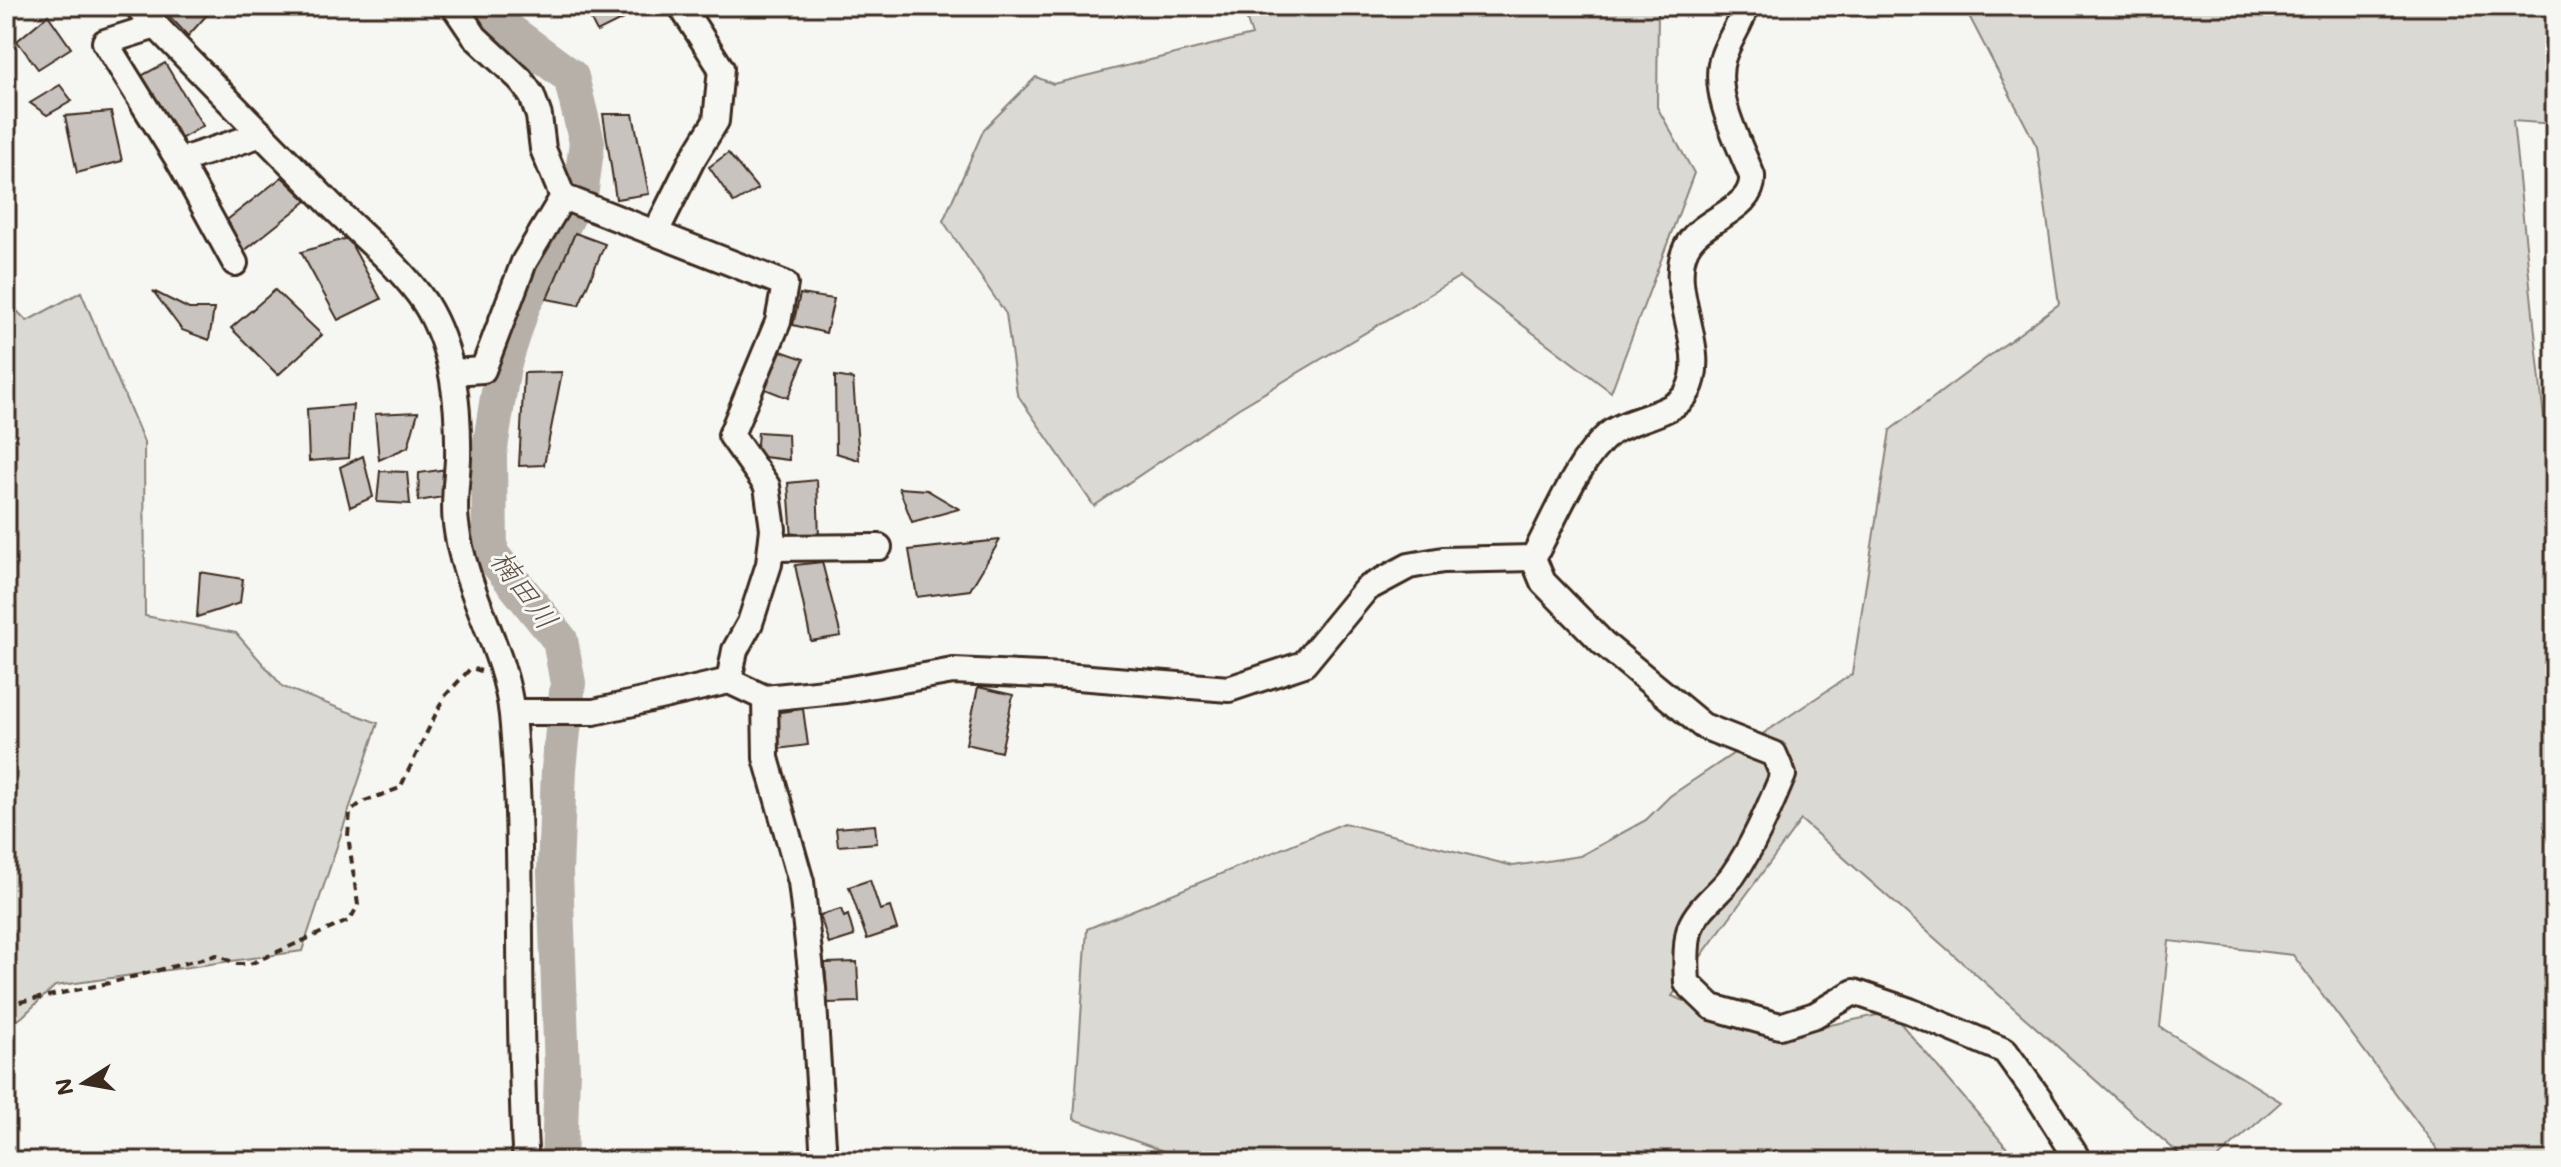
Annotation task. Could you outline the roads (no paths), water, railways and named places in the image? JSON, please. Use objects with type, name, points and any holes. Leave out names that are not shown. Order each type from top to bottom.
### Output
[{"type":"street","points":[[137,6],[394,266],[424,303],[441,334],[452,372],[458,442],[455,519],[461,557],[506,680],[512,712],[519,823],[520,1021],[526,1161]]},
{"type":"street","points":[[454,6],[475,37],[520,79],[532,96],[539,116],[543,149],[574,201],[785,284],[778,322],[731,435],[767,486],[773,529],[769,564],[750,623],[735,650],[729,681]]},
{"type":"street","points":[[656,232],[692,160],[716,121],[721,68],[681,6]]},
{"type":"street","points":[[1533,558],[1597,446],[1612,432],[1668,408],[1687,394],[1693,378],[1694,360],[1682,279],[1683,256],[1697,233],[1749,196],[1753,186],[1752,176],[1726,111],[1720,81],[1722,59],[1746,6]]},
{"type":"street","points":[[156,26],[105,42],[179,161],[235,263]]},
{"type":"street","points":[[179,161],[262,134]]},
{"type":"street","points":[[452,372],[483,370],[524,262],[574,201]]},
{"type":"street","points":[[771,548],[879,547]]},
{"type":"street","points":[[512,712],[594,712],[729,681],[765,698],[845,690],[953,671],[1229,689],[1304,664],[1366,589],[1409,566],[1443,560],[1533,558]]},
{"type":"street","points":[[1533,558],[1543,582],[1603,643],[1703,726],[1774,754],[1783,775],[1734,874],[1690,929],[1687,983],[1712,1007],[1780,1026],[1815,1015],[1854,992],[1910,1011],[2005,1051],[2079,1161]]},
{"type":"street","points":[[765,698],[766,758],[801,882],[813,988],[824,1161]]},
{"type":"waterway","name":"楠田川","points":[[457,6],[509,31],[571,77],[587,142],[581,189],[522,307],[503,366],[489,454],[490,553],[560,640],[568,683],[559,769],[555,872],[562,1071],[559,1161]]}]
